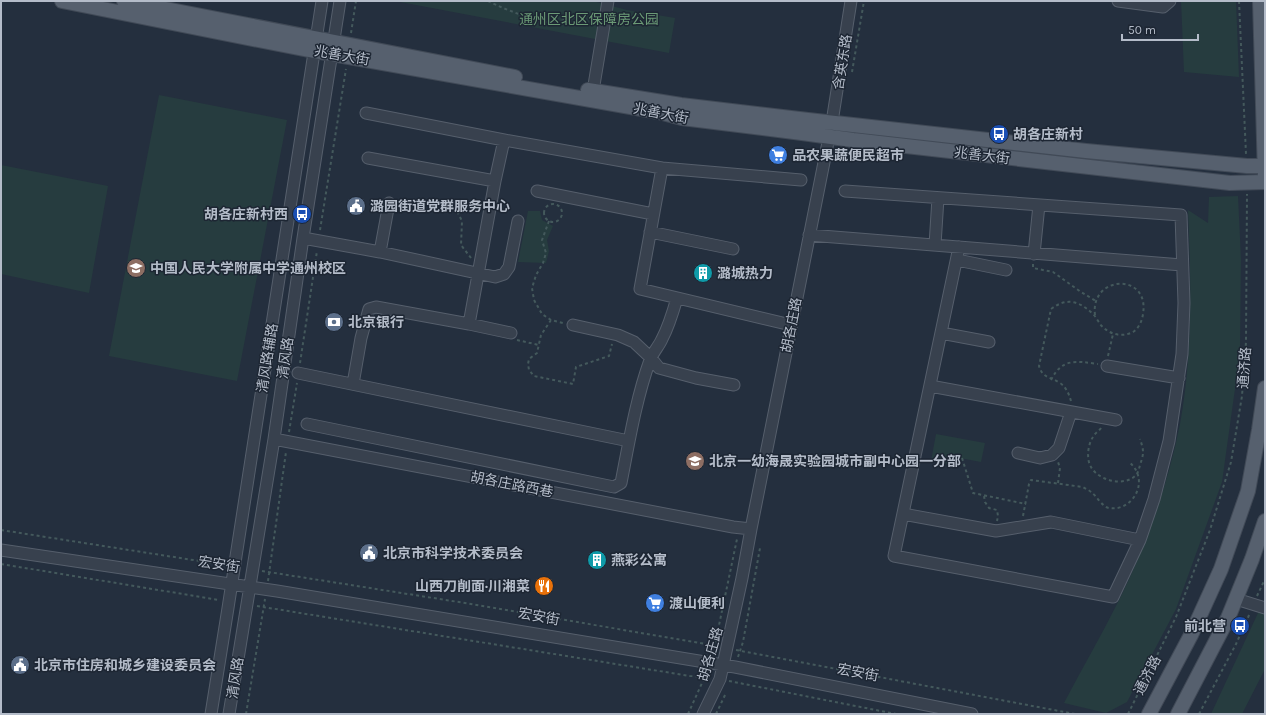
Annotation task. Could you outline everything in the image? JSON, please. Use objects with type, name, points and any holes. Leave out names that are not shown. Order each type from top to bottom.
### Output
[{"type":"main road","name":"兆善大街","points":[[62,1],[348,51],[659,112],[682,118],[1230,183],[1265,182]]},
{"type":"main road","name":"兆善大街","points":[[124,1],[315,45]]},
{"type":"main road","points":[[1260,1],[1265,182]]},
{"type":"main road","name":"兆善大街","points":[[348,51],[360,46],[593,91],[681,105],[1086,151],[1247,166],[1265,166]]},
{"type":"main road","name":"通济路","points":[[1149,714],[1191,635],[1221,569],[1248,491],[1265,388]]},
{"type":"main road","points":[[1178,714],[1228,618],[1265,521]]},
{"type":"street","name":"清风路辅路","points":[[211,714],[322,1]]},
{"type":"street","name":"清风路","points":[[229,714],[274,439],[303,238],[340,1]]},
{"type":"street","points":[[593,91],[608,1]]},
{"type":"street","name":"含英东路","points":[[832,122],[851,1]]},
{"type":"street","points":[[1118,1],[1163,7],[1170,1]]},
{"type":"street","points":[[366,113],[504,140],[662,168],[801,180]]},
{"type":"street","name":"胡各庄路","points":[[703,714],[720,679],[724,665],[832,122]]},
{"type":"street","points":[[469,324],[494,181],[504,140]]},
{"type":"street","points":[[368,158],[494,181]]},
{"type":"street","points":[[662,168],[640,289],[791,325]]},
{"type":"street","points":[[537,191],[653,214]]},
{"type":"street","points":[[845,191],[1181,215],[1184,303],[1182,354],[1169,441],[1154,499],[1140,540],[1113,597],[894,556],[959,247]]},
{"type":"street","points":[[935,245],[938,198]]},
{"type":"street","points":[[380,252],[389,203]]},
{"type":"street","points":[[1034,254],[1039,205]]},
{"type":"street","points":[[303,238],[380,252],[495,277],[504,274],[509,266],[518,221]]},
{"type":"street","points":[[650,232],[733,249]]},
{"type":"street","points":[[809,235],[1182,265]]},
{"type":"street","points":[[957,260],[1006,270]]},
{"type":"street","points":[[307,424],[614,487],[621,483],[629,441],[650,358],[662,339],[672,316],[677,298]]},
{"type":"street","points":[[353,384],[368,309],[376,307],[511,333]]},
{"type":"street","points":[[573,325],[618,335],[634,342],[659,368],[696,378],[734,385]]},
{"type":"street","points":[[941,333],[989,342]]},
{"type":"street","points":[[1107,366],[1179,378]]},
{"type":"street","points":[[298,373],[629,441]]},
{"type":"street","points":[[930,386],[1071,412],[1111,423]]},
{"type":"street","points":[[1018,453],[1040,458],[1052,455],[1059,448],[1071,412]]},
{"type":"street","name":"胡各庄路西巷","points":[[274,439],[733,527],[751,529]]},
{"type":"street","points":[[903,514],[996,531],[1051,522],[1140,540]]},
{"type":"street","name":"宏安街","points":[[1,550],[231,584],[724,665],[972,714]]},
{"type":"street","points":[[1236,599],[1265,608]]},
{"type":"path","name":"清风路","points":[[246,714],[264,608],[298,373],[356,1]]},
{"type":"path","points":[[488,1],[534,20],[554,23],[584,14],[606,17]]},
{"type":"path","name":"含英东路","points":[[852,72],[864,1]]},
{"type":"path","points":[[1239,1],[1247,166]]},
{"type":"path","name":"通济路","points":[[1128,714],[1176,617],[1210,530],[1230,462],[1242,396],[1246,342],[1247,183]]},
{"type":"path","points":[[436,202],[449,205],[457,211],[462,221],[461,244],[471,258],[480,260]]},
{"type":"path","points":[[549,205],[557,206],[561,210],[559,218],[554,221],[549,221],[544,214],[545,209],[549,205]]},
{"type":"path","points":[[549,221],[542,240],[546,253],[532,288],[534,300],[542,314],[551,320],[573,325]]},
{"type":"path","points":[[1034,254],[1032,268],[1053,272],[1081,292],[1096,300]]},
{"type":"path","points":[[1071,412],[1072,403],[1068,392],[1060,383],[1050,380],[1041,373],[1039,366],[1051,309],[1058,304],[1069,301],[1083,306],[1095,315],[1105,330],[1113,334],[1125,335],[1134,332],[1139,326],[1143,318],[1145,306],[1142,296],[1135,289],[1120,283],[1110,286],[1104,290],[1096,300],[1094,307],[1095,315]]},
{"type":"path","points":[[551,320],[541,335],[537,353],[529,359],[529,370],[534,376],[573,384],[576,367],[609,356],[612,338],[609,333]]},
{"type":"path","points":[[511,333],[518,341],[539,345]]},
{"type":"path","points":[[1050,380],[1058,368],[1069,362],[1080,361],[1107,366],[1113,334]]},
{"type":"path","points":[[1111,423],[1102,428],[1093,436],[1089,445],[1088,456],[1090,466],[1104,477],[1114,482],[1126,480],[1134,476],[1138,471],[1144,450],[1140,438]]},
{"type":"path","points":[[1052,455],[1058,461],[1060,468],[1058,484]]},
{"type":"path","points":[[962,458],[973,493],[1026,504]]},
{"type":"path","points":[[1021,527],[1031,480],[1083,488],[1090,491],[1103,505],[1109,508],[1120,507],[1129,503],[1139,488],[1140,482],[1138,471],[1130,462]]},
{"type":"path","points":[[984,496],[985,502],[989,508],[996,510],[998,516],[996,531]]},
{"type":"path","name":"胡各庄路","points":[[688,714],[706,677],[715,646],[737,539],[751,529]]},
{"type":"path","name":"宏安街","points":[[1,530],[234,567]]},
{"type":"path","points":[[1,564],[229,602]]},
{"type":"path","name":"宏安街","points":[[252,569],[466,603],[727,648],[1075,714]]},
{"type":"path","points":[[1200,714],[1236,644],[1265,579]]},
{"type":"path","points":[[246,605],[720,679],[896,714]]},
{"type":"green space","name":"通州区北区保障房公园","points":[[395,1],[593,1],[627,10],[675,18],[669,53]]},
{"type":"green space","points":[[1181,1],[1236,1],[1239,77],[1184,72]]},
{"type":"green space","points":[[159,95],[287,120],[237,381],[109,356]]},
{"type":"green space","points":[[1,165],[108,186],[89,293],[1,274]]},
{"type":"green space","points":[[1238,196],[1241,259],[1240,353],[1222,482],[1176,609],[1127,702],[1106,713],[1064,703],[1111,617],[1137,561],[1162,493],[1175,447],[1184,398],[1189,344],[1190,264],[1188,210],[1208,223],[1209,197]]},
{"type":"green space","points":[[528,211],[540,211],[542,220],[553,226],[547,240],[549,251],[546,263],[518,262]]},
{"type":"green space","points":[[936,434],[985,443],[981,462],[949,456],[947,464],[931,461]]},
{"type":"green space","points":[[1265,598],[1265,669],[1242,714],[1211,714]]},
{"type":"place","name":"胡各庄新村","points":[[999,134]]},
{"type":"place","name":"品农果蔬便民超市","points":[[778,155]]},
{"type":"place","name":"潞园街道党群服务中心","points":[[356,206]]},
{"type":"place","name":"胡各庄新村西","points":[[302,214]]},
{"type":"place","name":"中国人民大学附属中学通州校区","points":[[136,268]]},
{"type":"place","name":"潞城热力","points":[[703,273]]},
{"type":"place","name":"北京银行","points":[[334,322]]},
{"type":"place","name":"北京一幼海晟实验园城市副中心园一分部","points":[[695,461]]},
{"type":"place","name":"北京市科学技术委员会","points":[[369,553]]},
{"type":"place","name":"燕彩公寓","points":[[597,560]]},
{"type":"place","name":"山西刀削面·川湘菜","points":[[544,586]]},
{"type":"place","name":"渡山便利","points":[[655,603]]},
{"type":"place","name":"前北营","points":[[1240,626]]},
{"type":"place","name":"北京市住房和城乡建设委员会","points":[[20,665]]}]
